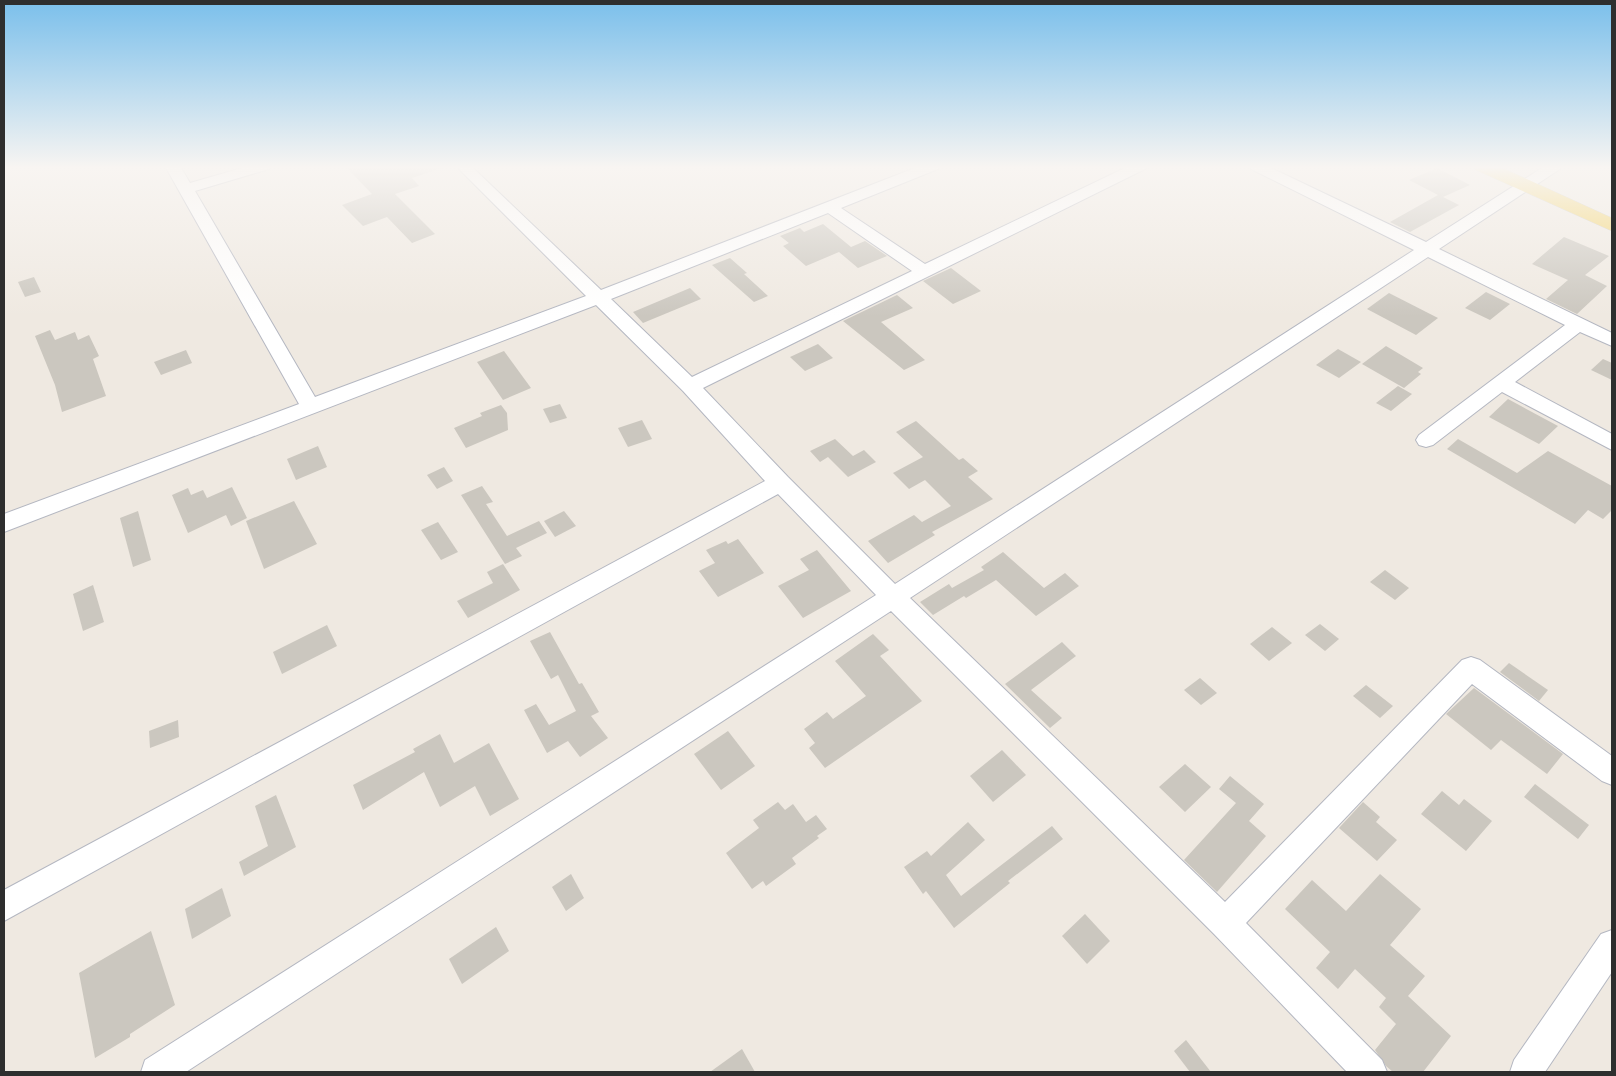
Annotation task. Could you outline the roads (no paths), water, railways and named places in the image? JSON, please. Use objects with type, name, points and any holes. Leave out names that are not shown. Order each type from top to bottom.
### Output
[{"type":"main road","points":[[1594,216],[1612,224]]},
{"type":"street","points":[[201,216],[310,406]]},
{"type":"street","points":[[514,216],[690,386],[780,482],[893,597],[1225,923],[1370,1072]]},
{"type":"street","points":[[4,523],[597,298],[806,216]]},
{"type":"street","points":[[844,216],[924,271]]},
{"type":"street","points":[[690,386],[1036,216]]},
{"type":"street","points":[[1358,216],[1612,340]]},
{"type":"street","points":[[157,1072],[1478,216]]},
{"type":"street","points":[[1426,440],[1578,324]]},
{"type":"street","points":[[1500,383],[1612,443]]},
{"type":"street","points":[[4,906],[780,482]]},
{"type":"street","points":[[1225,923],[1471,668],[1612,772]]},
{"type":"street","points":[[1526,1072],[1612,945]]}]
